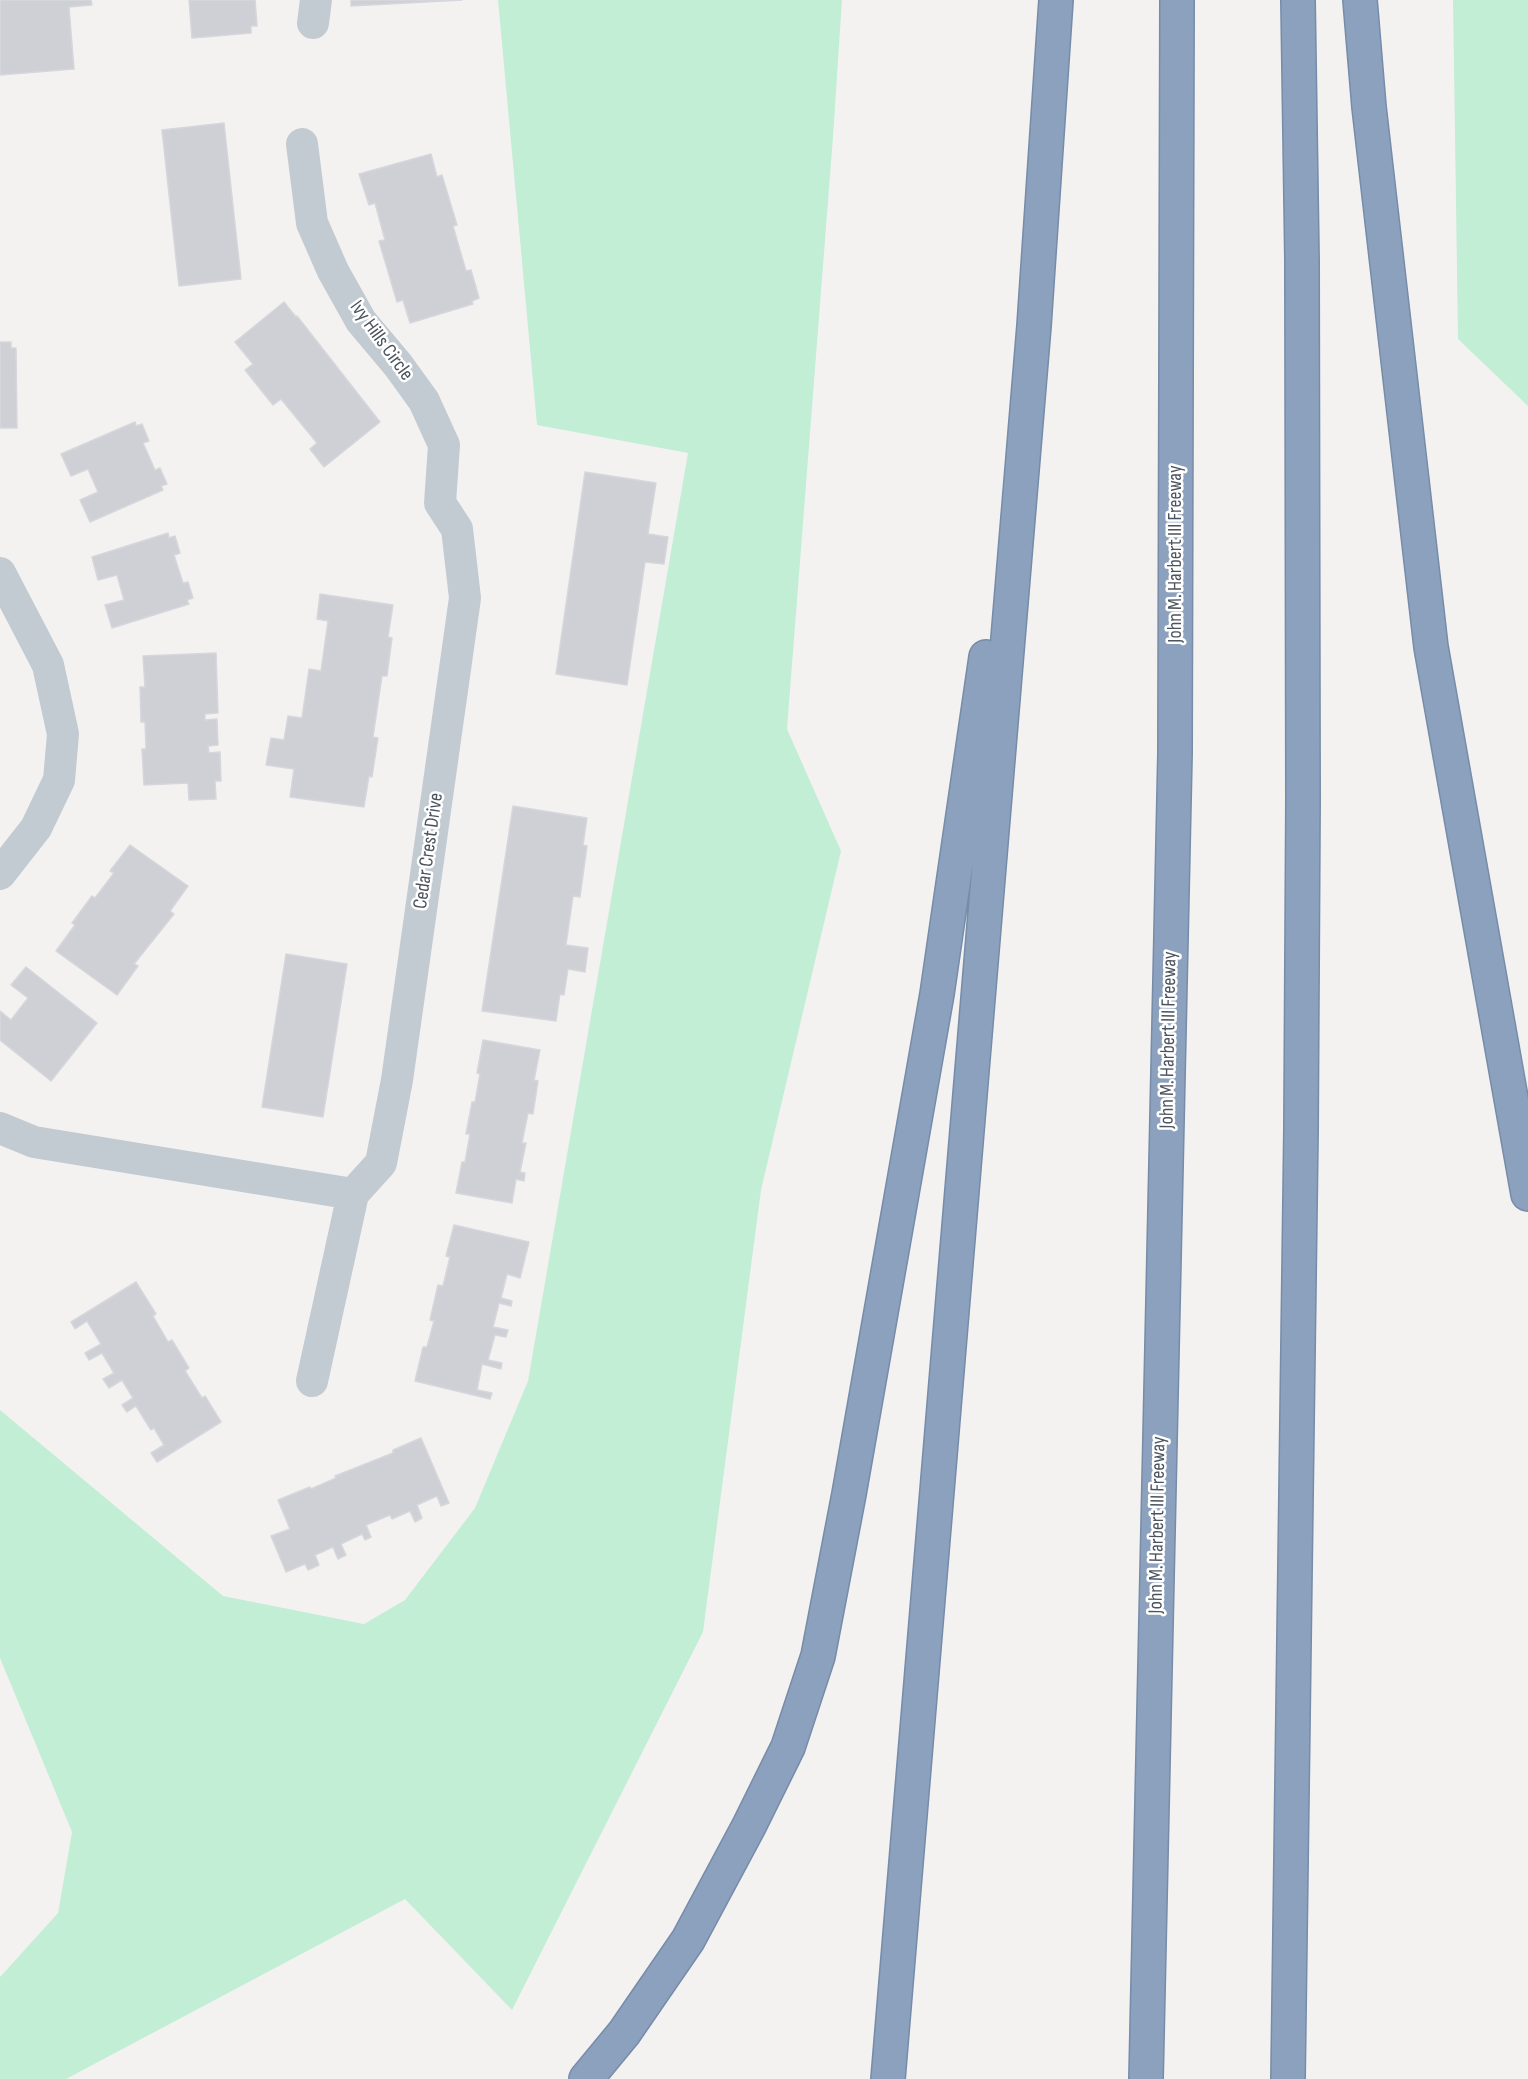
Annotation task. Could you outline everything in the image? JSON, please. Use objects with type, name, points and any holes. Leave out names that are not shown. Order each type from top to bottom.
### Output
[{"type":"highway","points":[[888,2079],[1034,326],[1056,0]]},
{"type":"highway","name":"John M. Harbert III Freeway","points":[[1146,2079],[1175,753],[1177,0]]},
{"type":"highway","points":[[1288,2079],[1301,1130],[1303,799],[1302,273],[1298,0]]},
{"type":"highway","points":[[1360,0],[1369,107],[1431,646],[1528,1194]]},
{"type":"highway","points":[[586,2079],[624,2033],[688,1940],[788,1747],[818,1656],[849,1494],[937,994],[1034,326]]},
{"type":"street","name":"Ivy Hills Circle","points":[[302,144],[312,223],[333,271],[362,321],[424,401],[444,445],[440,503]]},
{"type":"street","name":"Cedar Crest Drive","points":[[312,1381],[353,1194],[381,1162],[397,1080],[465,598],[457,529],[440,503]]},
{"type":"street","points":[[0,573],[48,665],[63,734],[58,780],[36,828],[0,874]]},
{"type":"street","points":[[0,1128],[34,1142],[353,1194]]},
{"type":"green space","points":[[498,0],[842,0],[787,729],[841,851],[761,1190],[703,1632],[512,2010],[405,1899],[66,2079],[0,2079],[0,1977],[58,1913],[72,1832],[0,1658],[0,1410],[223,1596],[364,1624],[405,1600],[475,1508],[528,1381],[688,453],[537,425]]},
{"type":"green space","points":[[1453,0],[1528,0],[1528,406],[1458,339]]},
{"type":"building","points":[[0,0],[91,0],[92,5],[69,7],[74,69],[0,75]]},
{"type":"building","points":[[189,0],[255,0],[257,26],[251,26],[251,33],[192,38]]},
{"type":"building","points":[[351,0],[462,0],[351,6]]},
{"type":"building","points":[[224,123],[241,279],[179,286],[162,130]]},
{"type":"building","points":[[431,154],[437,177],[442,175],[457,225],[453,226],[466,271],[471,270],[479,298],[472,301],[473,304],[410,323],[403,300],[397,302],[379,241],[385,240],[375,203],[369,205],[359,174]]},
{"type":"building","points":[[284,302],[380,422],[324,467],[310,449],[317,443],[281,399],[273,405],[245,370],[253,364],[235,342]]},
{"type":"building","points":[[0,342],[11,342],[11,348],[16,348],[17,428],[0,428]]},
{"type":"building","points":[[135,422],[136,426],[142,424],[149,441],[143,443],[155,470],[160,468],[167,484],[161,486],[163,490],[90,522],[80,500],[98,492],[88,469],[71,476],[61,454]]},
{"type":"building","points":[[585,472],[656,483],[648,534],[668,537],[664,564],[645,562],[627,685],[556,674]]},
{"type":"building","points":[[168,533],[169,538],[175,536],[180,553],[174,555],[183,583],[188,582],[193,598],[187,600],[189,604],[112,628],[105,605],[124,600],[117,575],[98,580],[92,557]]},
{"type":"building","points":[[320,594],[393,605],[388,637],[392,638],[387,676],[382,676],[373,737],[378,738],[372,777],[369,776],[364,807],[290,797],[294,769],[266,765],[271,738],[284,740],[288,716],[302,718],[309,669],[321,671],[328,621],[317,619]]},
{"type":"building","points":[[216,653],[218,713],[205,714],[205,720],[217,719],[218,745],[208,746],[209,753],[220,752],[221,781],[215,781],[216,799],[189,800],[188,783],[144,785],[142,749],[146,749],[145,722],[141,722],[140,687],[145,687],[143,656]]},
{"type":"building","points":[[513,806],[587,818],[583,845],[587,846],[580,897],[573,896],[566,945],[588,948],[585,972],[568,969],[564,995],[560,994],[556,1021],[482,1011]]},
{"type":"building","points":[[130,845],[188,886],[170,911],[174,914],[134,964],[138,966],[117,995],[56,951],[75,925],[72,923],[92,896],[95,898],[114,873],[110,871]]},
{"type":"building","points":[[286,954],[347,964],[323,1117],[262,1107]]},
{"type":"building","points":[[26,967],[97,1023],[51,1081],[0,1040],[0,1011],[11,1020],[28,998],[11,985]]},
{"type":"building","points":[[483,1040],[540,1050],[534,1080],[538,1081],[533,1114],[528,1113],[522,1143],[526,1143],[520,1172],[525,1173],[524,1181],[516,1179],[512,1203],[456,1193],[470,1134],[466,1134],[472,1102],[475,1102]]},
{"type":"building","points":[[454,1225],[529,1242],[520,1278],[507,1274],[501,1298],[512,1301],[511,1306],[499,1303],[493,1327],[508,1330],[506,1337],[495,1335],[488,1360],[502,1363],[501,1369],[482,1364],[477,1390],[492,1393],[490,1399],[415,1381],[423,1347],[427,1347],[434,1321],[430,1320],[438,1285],[443,1286],[450,1257],[446,1256]]},
{"type":"building","points":[[136,1282],[156,1314],[153,1316],[168,1342],[172,1340],[189,1368],[185,1371],[202,1398],[205,1396],[221,1422],[157,1462],[151,1453],[164,1445],[154,1428],[151,1430],[136,1406],[127,1412],[122,1405],[133,1398],[122,1380],[109,1388],[103,1379],[114,1373],[102,1353],[89,1360],[85,1353],[101,1344],[87,1321],[75,1329],[71,1322]]},
{"type":"building","points":[[421,1438],[449,1503],[441,1506],[437,1496],[417,1505],[422,1518],[415,1522],[410,1511],[392,1519],[390,1515],[366,1525],[371,1537],[365,1540],[362,1534],[341,1544],[346,1555],[338,1559],[333,1547],[315,1555],[319,1565],[308,1570],[305,1564],[286,1572],[271,1536],[290,1529],[278,1500],[310,1487],[311,1489],[336,1478],[335,1476],[393,1453],[393,1450]]}]
